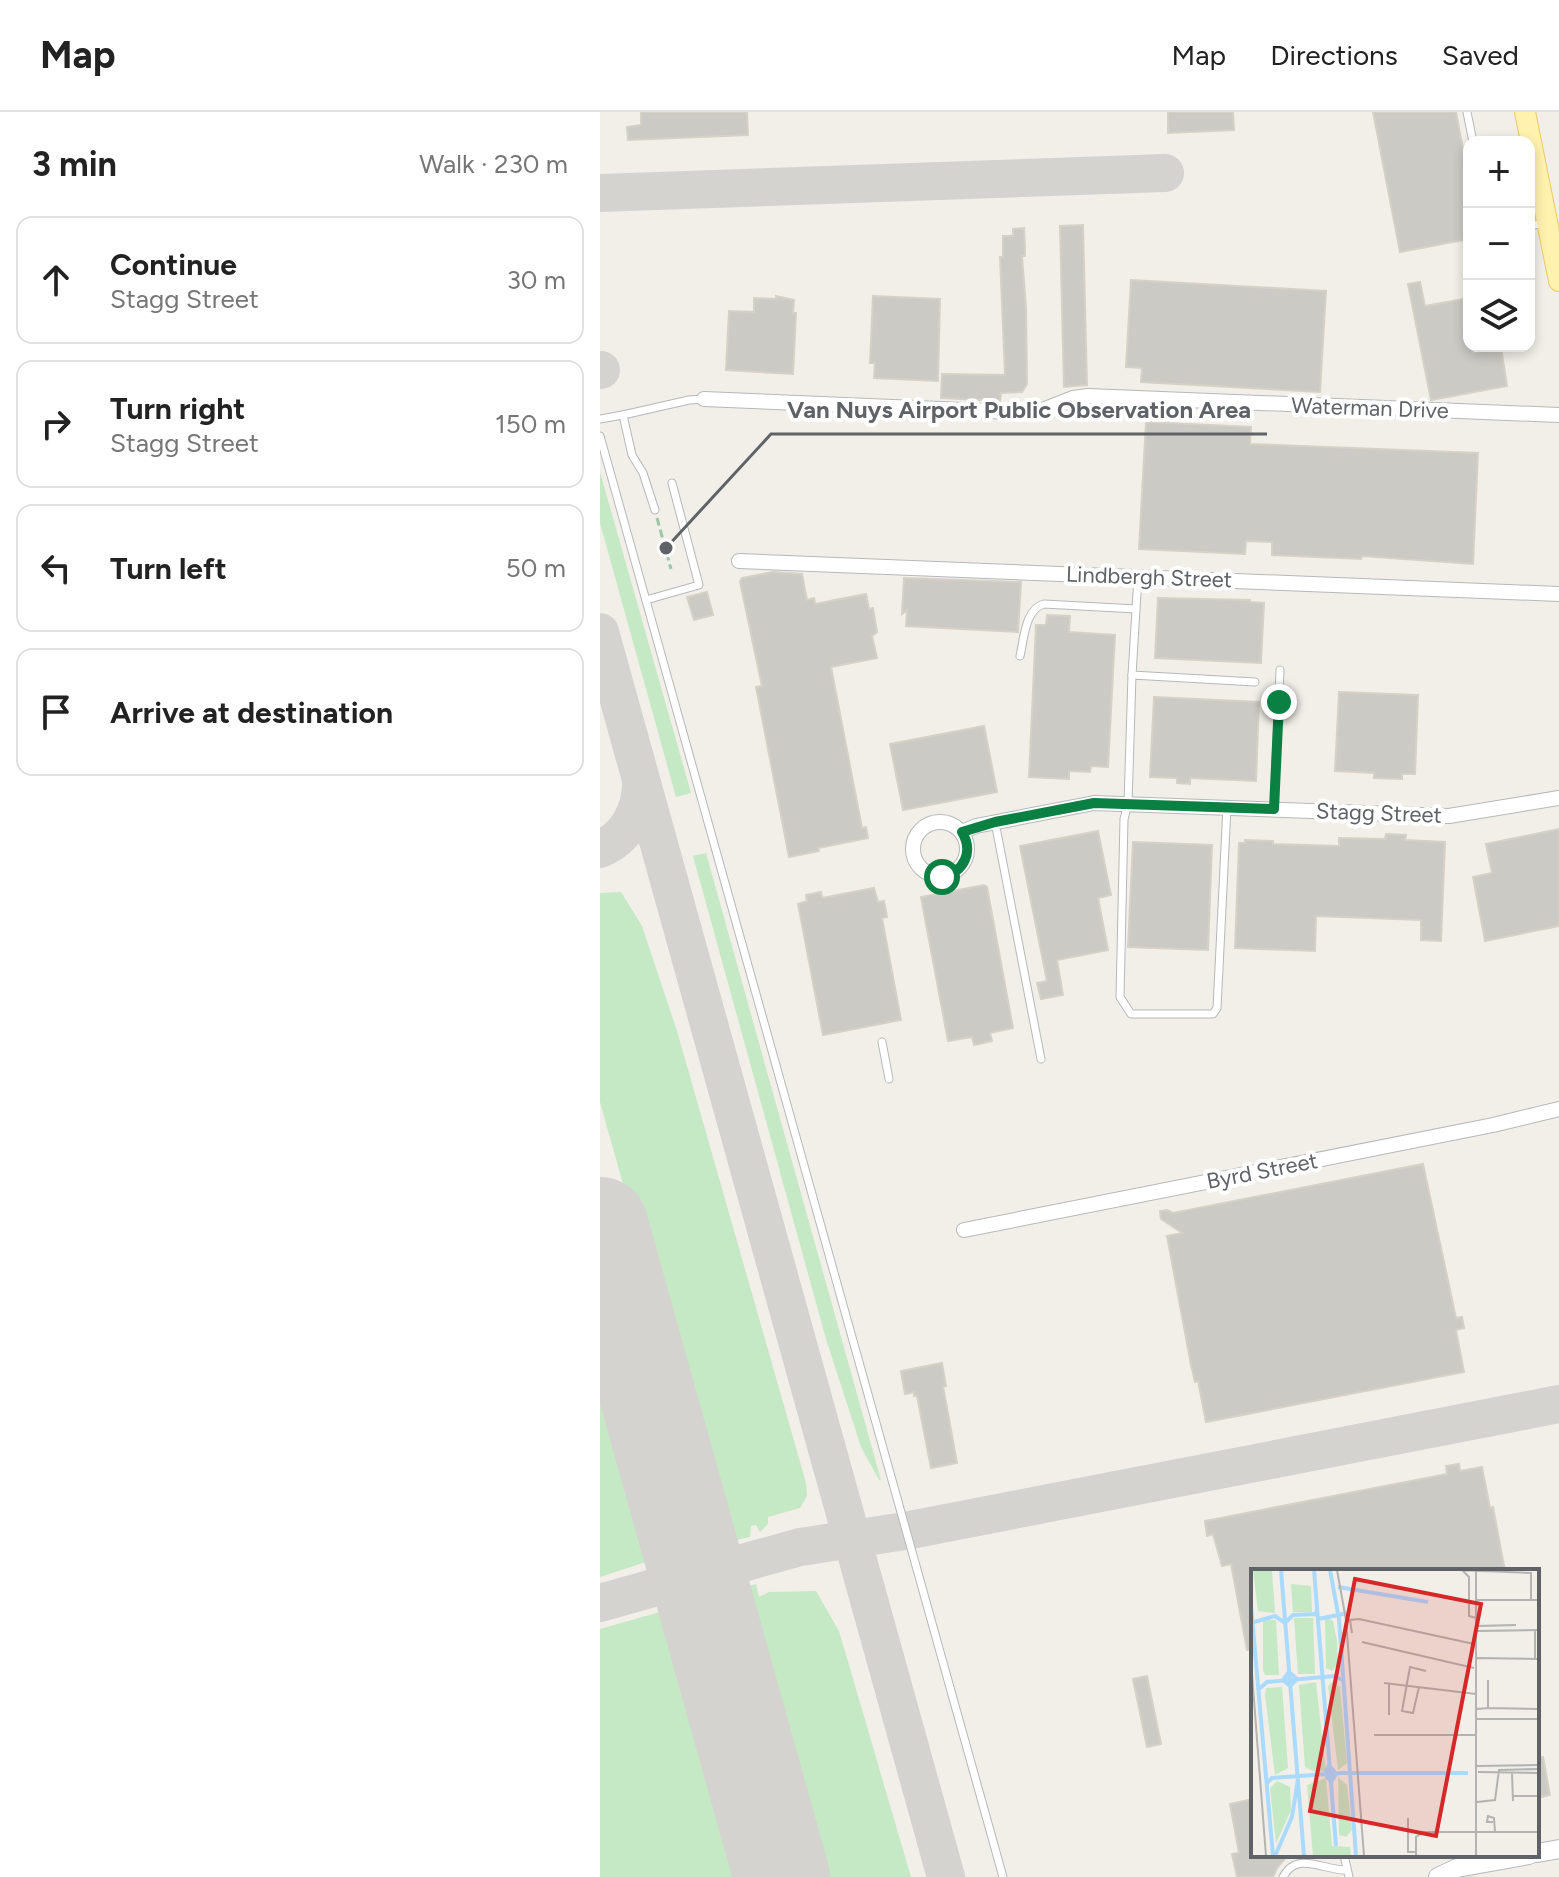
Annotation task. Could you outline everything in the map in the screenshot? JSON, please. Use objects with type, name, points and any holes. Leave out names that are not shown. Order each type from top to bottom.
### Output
[{"type":"main road","points":[[1525,112],[1538,224],[1559,281]]},
{"type":"main road","points":[[1539,1853],[1559,1849]]},
{"type":"main road","points":[[1438,1877],[1457,1868],[1518,1857]]},
{"type":"street","name":"Waterman Drive","points":[[704,399],[1035,413],[1073,398],[1088,396],[1559,415]]},
{"type":"street","name":"Lindbergh Street","points":[[739,561],[1559,594]]},
{"type":"street","name":"Stagg Street","points":[[962,832],[995,822],[1086,804],[1449,816],[1559,798]]},
{"type":"street","name":"Byrd Street","points":[[964,1230],[1493,1125],[1559,1109]]},
{"type":"lane","points":[[1467,112],[1472,136]]},
{"type":"lane","points":[[600,419],[704,399]]},
{"type":"lane","points":[[623,415],[632,455],[643,473],[655,510]]},
{"type":"lane","points":[[600,436],[1003,1877]]},
{"type":"lane","points":[[646,600],[699,585],[672,483]]},
{"type":"lane","points":[[1138,577],[1128,804],[1124,819],[1120,997],[1131,1014],[1213,1014],[1217,1008],[1227,807]]},
{"type":"lane","points":[[1020,656],[1031,613],[1036,606],[1136,609]]},
{"type":"lane","points":[[1274,809],[1280,670]]},
{"type":"lane","points":[[1132,675],[1255,682]]},
{"type":"lane","points":[[995,822],[1041,1059]]},
{"type":"lane","points":[[882,1042],[889,1079]]},
{"type":"lane","points":[[1283,1877],[1290,1866],[1298,1863],[1313,1863],[1348,1874]]},
{"type":"path","points":[[655,510],[671,569]]},
{"type":"green space","points":[[600,472],[691,793],[676,797],[600,523]]},
{"type":"green space","points":[[706,853],[881,1480],[861,1447],[826,1339],[693,856]]},
{"type":"green space","points":[[621,892],[642,926],[677,1031],[806,1483],[807,1496],[800,1508],[768,1517],[768,1524],[760,1532],[756,1525],[751,1526],[750,1537],[737,1540],[726,1525],[719,1526],[600,1102],[600,893]]},
{"type":"green space","points":[[600,1349],[658,1558],[600,1577]]},
{"type":"green space","points":[[756,1584],[759,1597],[769,1592],[816,1591],[839,1631],[911,1877],[814,1877],[740,1609],[749,1605],[746,1587]]},
{"type":"green space","points":[[674,1608],[747,1877],[600,1877],[600,1629]]},
{"type":"building","points":[[641,112],[747,112],[748,135],[628,140],[627,127],[641,125]]},
{"type":"building","points":[[1168,112],[1233,112],[1234,130],[1168,133]]},
{"type":"building","points":[[1373,112],[1456,112],[1463,149],[1463,240],[1400,252]]},
{"type":"building","points":[[1083,225],[1087,385],[1064,387],[1060,226]]},
{"type":"building","points":[[1024,228],[1025,256],[1022,256],[1027,384],[1022,392],[1001,393],[1000,401],[941,398],[942,374],[1005,375],[1000,257],[1003,257],[1003,236],[1013,236],[1013,229]]},
{"type":"building","points":[[1131,280],[1326,291],[1320,392],[1141,382],[1142,368],[1126,367]]},
{"type":"building","points":[[1420,282],[1425,306],[1463,299],[1463,352],[1502,352],[1507,386],[1431,400],[1408,284]]},
{"type":"building","points":[[776,296],[794,300],[793,374],[726,370],[729,311],[754,312],[754,298],[776,299]]},
{"type":"building","points":[[873,296],[940,299],[938,381],[874,378],[875,363],[870,363]]},
{"type":"building","points":[[1146,422],[1251,427],[1250,444],[1478,453],[1473,564],[1362,556],[1361,559],[1272,555],[1272,542],[1246,541],[1245,554],[1139,549]]},
{"type":"building","points":[[773,572],[802,574],[807,600],[814,598],[815,604],[866,594],[869,609],[873,608],[877,632],[872,636],[877,658],[831,667],[862,828],[866,827],[868,838],[789,857],[756,687],[762,686],[740,582],[742,578]]},
{"type":"building","points":[[904,578],[1021,582],[1018,632],[906,626],[907,610],[902,614]]},
{"type":"building","points":[[707,592],[713,615],[694,620],[687,597]]},
{"type":"building","points":[[1158,598],[1264,603],[1261,663],[1155,658]]},
{"type":"building","points":[[1047,615],[1070,616],[1069,632],[1115,635],[1108,767],[1091,766],[1090,772],[1069,771],[1069,779],[1029,777],[1036,625],[1046,625]]},
{"type":"building","points":[[1339,692],[1418,695],[1415,774],[1402,774],[1402,779],[1374,778],[1374,773],[1335,771]]},
{"type":"building","points":[[1154,697],[1259,702],[1256,781],[1190,778],[1190,784],[1177,783],[1177,778],[1150,777]]},
{"type":"building","points":[[984,726],[997,792],[903,810],[890,744]]},
{"type":"building","points":[[1559,829],[1559,926],[1485,941],[1473,877],[1492,873],[1486,844]]},
{"type":"building","points":[[1098,831],[1111,895],[1098,898],[1108,950],[1057,960],[1063,995],[1041,999],[1037,983],[1047,981],[1020,846]]},
{"type":"building","points":[[1386,834],[1406,835],[1405,840],[1445,842],[1441,941],[1421,940],[1421,920],[1316,916],[1315,951],[1235,948],[1239,843],[1245,843],[1245,840],[1339,846],[1339,838],[1385,839]]},
{"type":"building","points":[[1133,842],[1212,845],[1208,950],[1128,947]]},
{"type":"building","points":[[984,885],[987,887],[1013,1028],[990,1033],[992,1041],[974,1045],[972,1037],[948,1041],[921,897]]},
{"type":"building","points":[[874,888],[878,902],[884,901],[887,917],[882,918],[901,1020],[823,1035],[798,904],[807,901],[806,895],[821,892],[822,898]]},
{"type":"building","points":[[1423,1164],[1456,1318],[1462,1317],[1464,1328],[1456,1330],[1464,1372],[1206,1422],[1198,1381],[1195,1382],[1191,1365],[1167,1236],[1182,1233],[1161,1219],[1160,1211],[1173,1213]]},
{"type":"building","points":[[942,1363],[946,1386],[943,1386],[957,1463],[931,1468],[917,1396],[914,1392],[905,1394],[901,1371]]},
{"type":"building","points":[[1459,1464],[1460,1471],[1482,1467],[1505,1569],[1251,1569],[1251,1650],[1247,1650],[1231,1564],[1222,1566],[1213,1534],[1207,1536],[1205,1521],[1447,1474],[1446,1466]]},
{"type":"building","points":[[1147,1676],[1161,1744],[1147,1747],[1133,1679]]},
{"type":"building","points":[[1539,1757],[1543,1757],[1550,1795],[1539,1798]]},
{"type":"building","points":[[1251,1799],[1251,1857],[1286,1857],[1273,1877],[1237,1877],[1232,1854],[1239,1853],[1230,1804]]},
{"type":"taxiway","points":[[600,193],[1165,173]]},
{"type":"taxiway","points":[[600,632],[946,1877]]},
{"type":"taxiway","points":[[600,849],[618,838],[631,821],[639,802],[641,781]]},
{"type":"taxiway","points":[[600,1603],[800,1547],[905,1531],[1559,1404]]},
{"type":"taxiway","points":[[657,1586],[681,1563],[684,1545],[679,1512]]},
{"type":"taxiway","points":[[713,1636],[712,1595],[719,1579],[736,1564]]},
{"type":"runway","points":[[600,1225],[782,1877]]},
{"type":"place","name":"Van Nuys Airport Public Observation Area","points":[[666,548]]},
{"type":"route","points":[[942,877],[951,875],[964,863],[968,845],[962,832],[976,826],[1077,805],[1112,803],[1274,809],[1279,702]]}]
